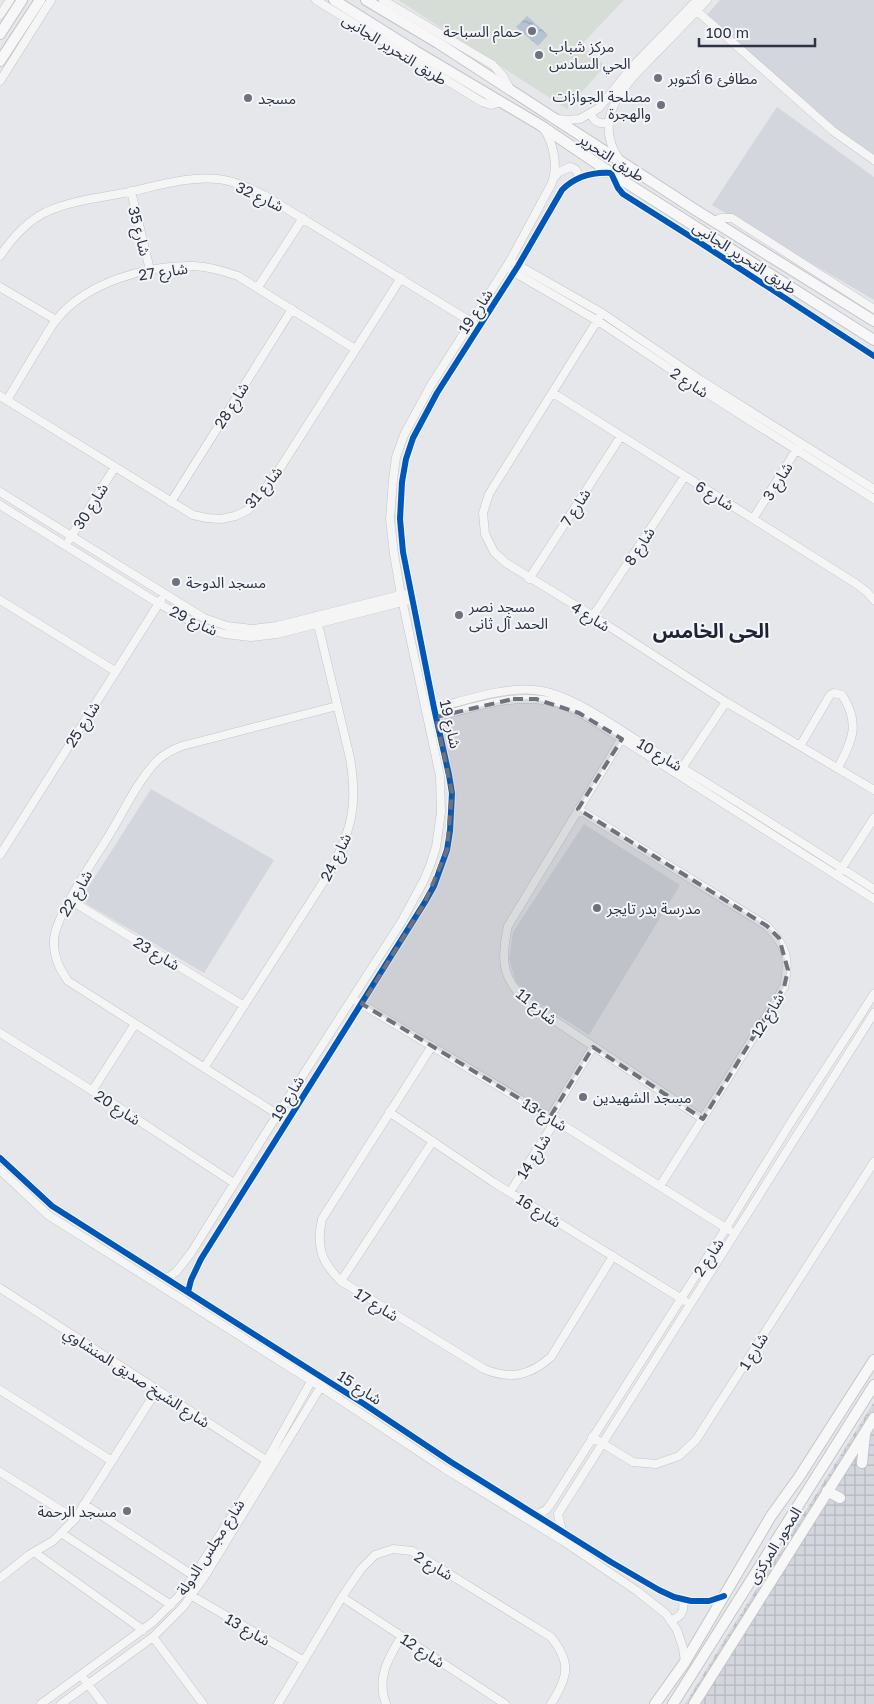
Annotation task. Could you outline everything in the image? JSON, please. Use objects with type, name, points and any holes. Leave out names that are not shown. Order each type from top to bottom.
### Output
[{"type":"street","points":[[0,15],[10,0]]},
{"type":"street","points":[[0,34],[22,0]]},
{"type":"street","points":[[0,61],[40,0]]},
{"type":"street","points":[[0,81],[51,0]]},
{"type":"street","name":"طريق التحرير الجانبى","points":[[316,0],[482,102],[491,105],[502,102]]},
{"type":"street","name":"طريق التحرير","points":[[334,0],[542,126],[612,173],[874,340]]},
{"type":"street","name":"طريق التحرير","points":[[366,0],[426,36],[714,221],[874,321]]},
{"type":"street","points":[[383,0],[493,65],[503,76],[511,90]]},
{"type":"street","points":[[554,118],[573,120],[592,113],[599,108],[697,0]]},
{"type":"street","points":[[620,161],[610,138],[609,122],[616,100],[634,71],[707,0]]},
{"type":"street","points":[[697,11],[833,131],[874,160]]},
{"type":"street","points":[[417,52],[423,50],[426,46],[428,41],[426,36]]},
{"type":"street","points":[[444,68],[445,57],[451,52]]},
{"type":"street","points":[[592,113],[593,118],[598,123],[609,122]]},
{"type":"street","points":[[542,126],[552,147],[554,178]]},
{"type":"street","points":[[554,178],[563,170],[572,167],[578,172],[578,179]]},
{"type":"street","name":"طريق التحرير الجانبى","points":[[612,173],[618,188],[623,194],[874,356]]},
{"type":"street","name":"شارع 19","points":[[430,709],[403,552],[400,519],[402,482],[406,459],[413,438],[436,393],[516,269],[562,190],[578,179],[595,174],[612,173]]},
{"type":"street","name":"شارع 19","points":[[188,1292],[201,1258],[425,902],[447,850],[452,794],[449,775],[402,599],[394,554],[390,519],[396,457],[404,435],[418,407],[508,264],[554,178]]},
{"type":"street","name":"شارع 32","points":[[0,256],[10,240],[26,225],[45,213],[66,204],[195,179],[219,179],[242,185],[264,195],[479,327]]},
{"type":"street","name":"شارع 35","points":[[130,192],[150,270]]},
{"type":"street","points":[[258,288],[302,218]]},
{"type":"street","name":"طريق التحرير الجانبى","points":[[714,221],[721,218],[732,218],[874,309]]},
{"type":"street","name":"شارع 2","points":[[508,264],[697,387],[874,489]]},
{"type":"street","name":"شارع 27","points":[[3,398],[56,320],[71,304],[89,291],[108,282],[150,270],[195,266],[217,269],[238,276],[355,349]]},
{"type":"street","name":"شارع 2","points":[[516,269],[602,313],[874,499]]},
{"type":"street","name":"شارع 31","points":[[3,398],[193,514],[221,519],[235,516],[248,510],[276,473],[401,278]]},
{"type":"street","points":[[808,297],[815,293],[816,283]]},
{"type":"street","points":[[0,287],[56,320]]},
{"type":"street","points":[[832,312],[835,302],[842,300]]},
{"type":"street","name":"شارع 28","points":[[171,502],[292,309]]},
{"type":"street","name":"شارع 4","points":[[602,313],[488,494],[483,514],[485,534],[494,552],[529,579],[593,616],[726,702],[874,790]]},
{"type":"street","name":"شارع 6","points":[[553,393],[855,583],[874,600]]},
{"type":"street","name":"شارع 7","points":[[529,579],[621,436]]},
{"type":"street","name":"شارع 3","points":[[753,519],[799,447]]},
{"type":"street","name":"شارع 30","points":[[66,545],[115,467]]},
{"type":"street","name":"شارع 8","points":[[593,616],[685,476]]},
{"type":"street","name":"شارع 29","points":[[0,492],[204,618],[227,626],[252,629],[317,620],[412,596]]},
{"type":"street","name":"شارع 29","points":[[0,505],[158,603],[201,627],[225,634],[251,637],[277,634],[317,620]]},
{"type":"street","name":"شارع 25","points":[[0,854],[164,594]]},
{"type":"street","points":[[0,600],[116,671]]},
{"type":"street","name":"شارع 24","points":[[204,1068],[331,870],[345,842],[351,822],[354,780],[317,620]]},
{"type":"street","name":"شارع 10","points":[[430,709],[512,690],[536,690],[560,696],[840,872],[874,898]]},
{"type":"street","points":[[800,746],[830,695],[834,693],[842,695],[850,712],[853,727],[852,741],[838,768]]},
{"type":"street","name":"شارع 10","points":[[433,718],[513,699],[536,699],[558,704],[623,736]]},
{"type":"street","points":[[680,771],[726,702]]},
{"type":"street","name":"شارع 22","points":[[277,1114],[68,980],[59,968],[54,953],[54,937],[58,922],[70,900],[142,780],[159,759],[170,751],[182,746],[338,706]]},
{"type":"street","name":"شارع 19","points":[[166,1279],[184,1263],[402,920],[424,880],[436,846],[442,812],[442,794],[433,718]]},
{"type":"street","name":"شارع 11","points":[[623,736],[508,926],[504,943],[504,961],[508,978],[518,994],[531,1006],[703,1118]]},
{"type":"street","name":"شارع 12","points":[[578,809],[766,926],[778,938],[786,954],[788,970],[784,986],[660,1186]]},
{"type":"street","points":[[840,872],[874,818]]},
{"type":"street","name":"شارع 10","points":[[840,872],[874,889]]},
{"type":"street","name":"شارع 23","points":[[70,900],[244,1006]]},
{"type":"street","name":"شارع 2","points":[[536,1515],[546,1510],[550,1505],[791,1122],[874,994]]},
{"type":"street","name":"شارع 13","points":[[352,998],[553,1119],[735,1234]]},
{"type":"street","name":"شارع 2","points":[[562,1531],[558,1514],[874,1013]]},
{"type":"street","points":[[92,1091],[135,1024]]},
{"type":"street","name":"شارع 20","points":[[0,1033],[234,1183]]},
{"type":"street","name":"شارع 17","points":[[432,1046],[322,1219],[319,1232],[319,1246],[324,1260],[331,1271],[341,1281],[484,1369],[512,1376],[527,1373],[551,1357],[613,1256]]},
{"type":"street","name":"شارع 14","points":[[510,1192],[593,1047]]},
{"type":"street","name":"شارع 16","points":[[390,1112],[510,1192],[691,1305]]},
{"type":"street","points":[[341,1281],[433,1141]]},
{"type":"street","points":[[256,1147],[268,1154]]},
{"type":"street","name":"شارع 15","points":[[0,1158],[52,1206],[120,1255],[445,1469],[536,1515],[659,1590],[691,1601],[709,1601],[724,1596]]},
{"type":"street","name":"شارع 1","points":[[592,1437],[632,1462],[656,1464],[679,1456],[696,1440],[874,1162]]},
{"type":"street","name":"شارع 15","points":[[0,1170],[48,1215],[188,1292],[450,1462],[638,1591],[666,1614],[677,1630],[683,1648],[684,1662]]},
{"type":"street","name":"شارع الشيخ صديق المنشاوي","points":[[0,1288],[274,1465]]},
{"type":"street","points":[[655,1704],[684,1662],[771,1516],[799,1477],[874,1360]]},
{"type":"street","name":"شارع مجلس الدولة","points":[[41,1704],[143,1630],[171,1606],[195,1573],[267,1460],[315,1374]]},
{"type":"street","name":"شارع مجلس الدولة","points":[[61,1704],[152,1637],[174,1618],[192,1596],[325,1380]]},
{"type":"street","name":"المحور المركزى","points":[[673,1704],[874,1385]]},
{"type":"street","points":[[0,1390],[112,1461]]},
{"type":"street","points":[[0,1578],[61,1534],[75,1519],[157,1390]]},
{"type":"street","name":"المحور المركزى","points":[[694,1704],[874,1418]]},
{"type":"street","points":[[862,1463],[865,1432]]},
{"type":"street","points":[[0,1472],[75,1519]]},
{"type":"street","points":[[787,1493],[812,1483]]},
{"type":"street","points":[[827,1491],[840,1498]]},
{"type":"street","points":[[84,1504],[195,1573],[205,1576]]},
{"type":"street","points":[[61,1534],[171,1606]]},
{"type":"street","name":"شارع 2","points":[[278,1704],[342,1597],[361,1569],[375,1555],[393,1549],[412,1551],[551,1637],[561,1649],[565,1665],[564,1681],[551,1704]]},
{"type":"street","points":[[34,1552],[143,1630]]},
{"type":"street","name":"شارع 13","points":[[192,1596],[304,1661]]},
{"type":"street","name":"شارع 12","points":[[342,1597],[504,1704]]},
{"type":"street","points":[[670,1620],[677,1618],[682,1612],[684,1605],[682,1599]]},
{"type":"street","points":[[386,1704],[382,1695],[382,1674],[390,1655],[402,1636]]},
{"type":"street","points":[[152,1637],[203,1704]]},
{"type":"street","points":[[81,1675],[102,1704]]},
{"type":"highlighted area","points":[[513,699],[536,699],[579,713],[622,739],[578,809],[767,926],[779,938],[788,970],[784,987],[703,1119],[593,1047],[550,1117],[362,1004],[425,902],[447,850],[452,793],[436,717]]},
{"type":"shaded area","name":"مركز شباب الحي السادس","points":[[398,0],[624,0],[582,44],[605,66],[567,109]]},
{"type":"shaded area","points":[[720,0],[874,0],[874,158],[842,137],[706,16]]},
{"type":"shaded area","points":[[777,107],[874,177],[874,300],[712,205]]},
{"type":"shaded area","points":[[151,789],[274,860],[204,973],[80,900]]},
{"type":"shaded area","name":"مدرسة بدر تايجر","points":[[584,824],[680,885],[589,1035],[534,1000],[516,982],[509,959],[513,932]]},
{"type":"shaded area","points":[[874,1402],[874,1704],[685,1704],[725,1639]]},
{"type":"water","name":"حمام السباحة","points":[[527,16],[548,35],[538,46],[516,27]]},
{"type":"cycle path","points":[[188,1292],[191,1280],[201,1259],[425,902],[434,886],[447,850],[452,793],[403,552],[400,519],[402,482],[406,459],[413,438],[437,393],[518,266],[562,190],[567,185],[585,176],[611,173],[623,194],[874,356]]},
{"type":"cycle path","points":[[0,1158],[52,1206],[364,1404],[451,1462],[611,1562],[674,1597],[691,1601],[709,1601],[724,1596]]},
{"type":"place","name":"حمام السباحة","points":[[532,31]]},
{"type":"place","name":"مركز شباب الحي السادس","points":[[539,55]]},
{"type":"place","name":"مطافئ 6 أكتوبر","points":[[658,78]]},
{"type":"place","name":"مسجد","points":[[248,98]]},
{"type":"place","name":"مصلحة الجوازات والهجرة","points":[[661,105]]},
{"type":"place","name":"مسجد الدوحة","points":[[176,582]]},
{"type":"place","name":"مسجد نصر الحمد آل ثانى","points":[[459,615]]},
{"type":"place","name":"مدرسة بدر تايجر","points":[[597,908]]},
{"type":"place","name":"مسجد الشهيدين","points":[[583,1097]]},
{"type":"place","name":"مسجد الرحمة","points":[[127,1511]]},
{"type":"district","name":"الحى الخامس","points":[[711,630]]}]
